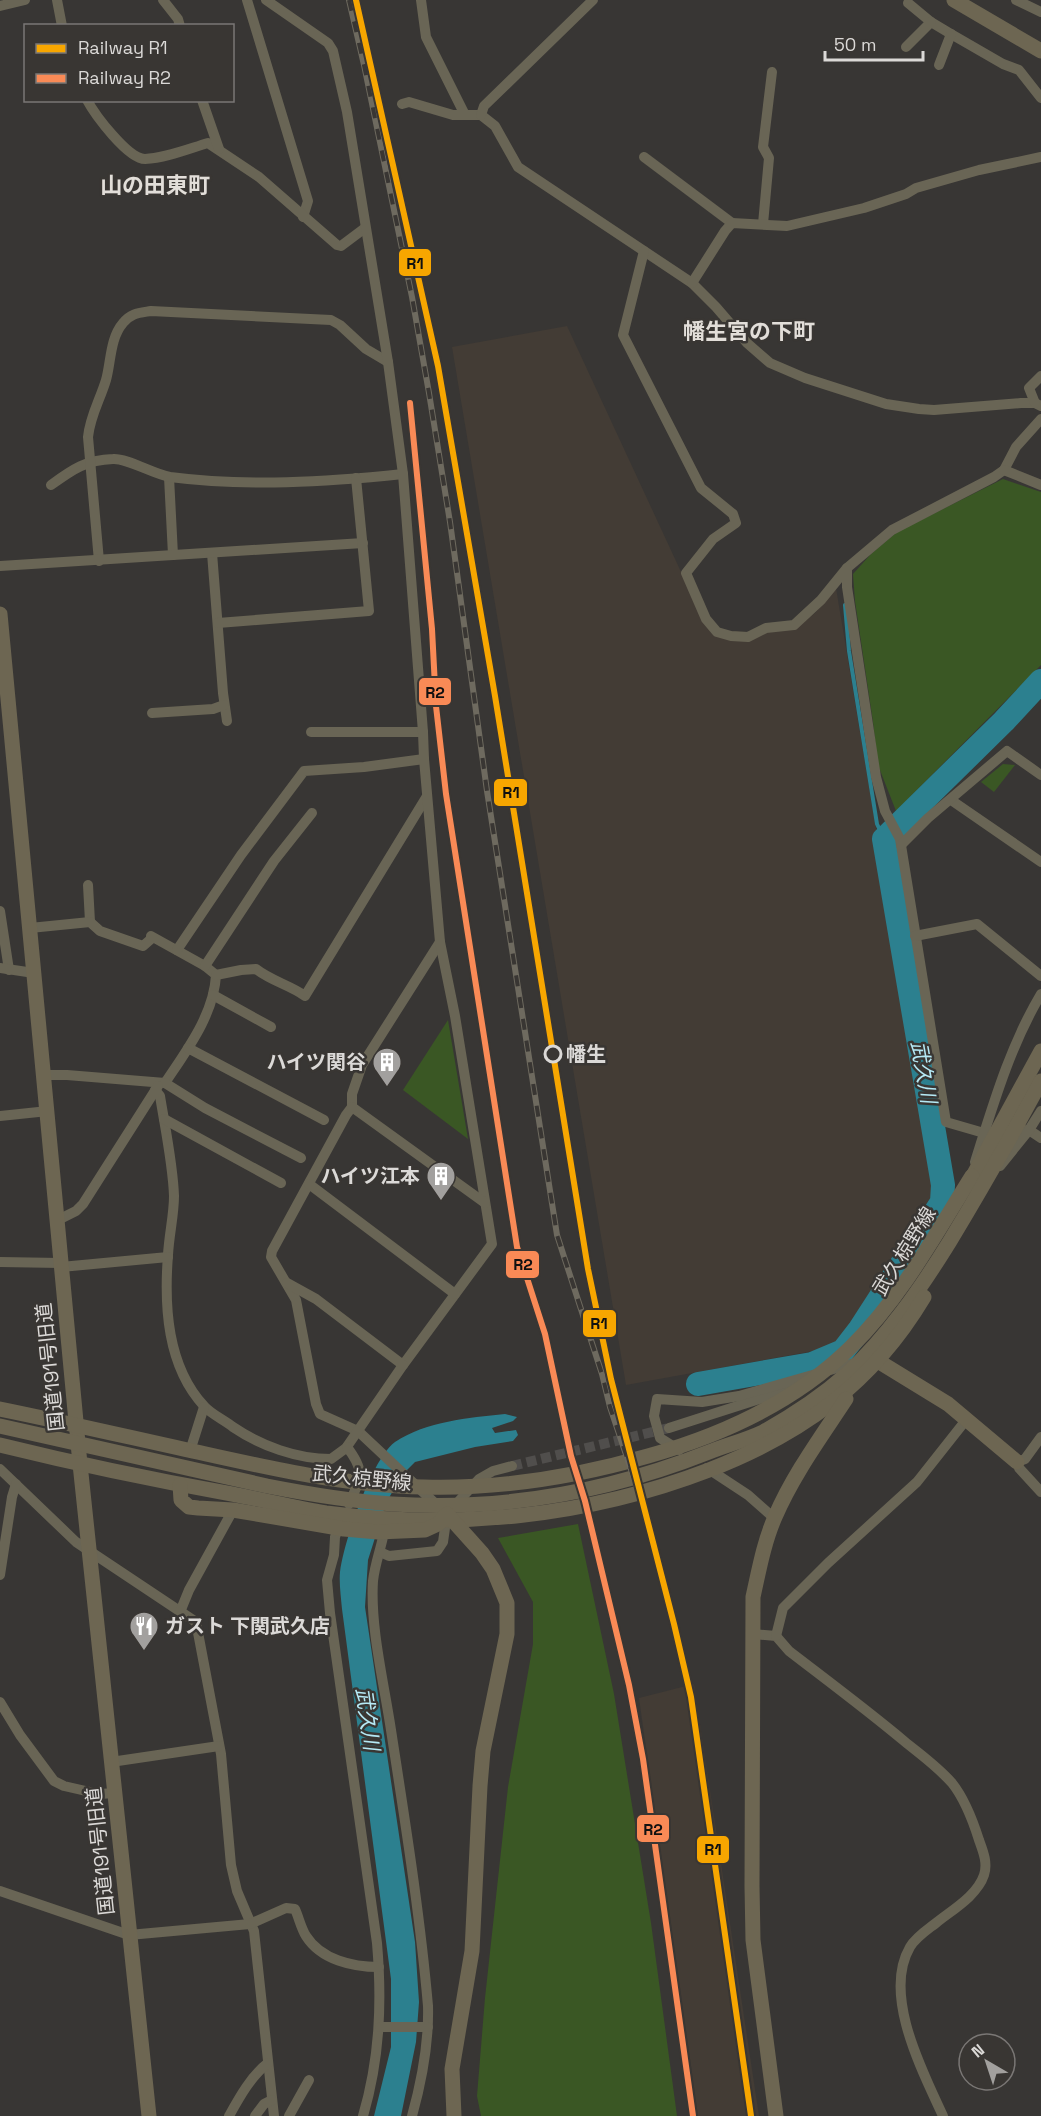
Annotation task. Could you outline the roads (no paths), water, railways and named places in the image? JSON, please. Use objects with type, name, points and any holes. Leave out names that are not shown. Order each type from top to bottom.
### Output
[{"type":"main road","points":[[954,0],[1041,51]]},
{"type":"main road","name":"国道191号旧道","points":[[0,614],[80,1464],[148,2116]]},
{"type":"main road","name":"武久椋野線","points":[[979,1179],[1039,1055]]},
{"type":"main road","name":"武久椋野線","points":[[0,1426],[278,1488],[392,1504],[482,1503],[579,1491],[627,1480],[676,1465],[720,1448],[799,1400],[841,1369],[868,1340],[913,1284],[1041,1081]]},
{"type":"main road","points":[[0,1410],[332,1480],[422,1487],[487,1486],[554,1478],[596,1470],[667,1451],[732,1426],[808,1384],[850,1348],[869,1328],[907,1280],[979,1179]]},
{"type":"main road","points":[[0,1445],[180,1485],[324,1512],[394,1519],[460,1520],[561,1511],[630,1496],[676,1483],[745,1456],[820,1414],[847,1392],[892,1344],[922,1300],[950,1253],[979,1179]]},
{"type":"main road","points":[[776,2116],[753,1940],[752,1634],[755,1586],[774,1518],[800,1470],[935,1257]]},
{"type":"main road","points":[[873,1358],[937,1396],[1017,1462]]},
{"type":"main road","points":[[180,1485],[181,1500],[189,1507],[233,1510],[341,1528],[381,1532],[425,1530],[438,1524],[447,1514],[482,1552],[501,1586],[507,1602],[507,1634],[483,1751],[472,1951],[452,2069],[454,2116]]},
{"type":"street","points":[[0,6],[25,0]]},
{"type":"street","points":[[57,0],[62,24]]},
{"type":"street","points":[[163,0],[179,24]]},
{"type":"street","points":[[247,0],[308,201],[303,217]]},
{"type":"street","points":[[160,1085],[174,1196],[168,1257],[168,1315],[178,1366],[204,1407],[242,1433],[268,1446],[296,1455],[331,1458],[347,1447],[403,1365],[492,1244],[453,1005],[440,942],[403,474],[349,112],[333,51],[328,43],[266,0]]},
{"type":"street","points":[[421,0],[426,37],[465,115]]},
{"type":"street","points":[[481,115],[484,106],[593,0]]},
{"type":"street","points":[[1016,0],[1041,12]]},
{"type":"street","points":[[908,3],[931,22],[1004,64],[1019,70],[1041,98]]},
{"type":"street","points":[[906,47],[931,22]]},
{"type":"street","points":[[939,65],[951,34]]},
{"type":"street","points":[[763,224],[769,158],[763,147],[772,72]]},
{"type":"street","points":[[89,102],[116,138],[138,158],[168,154],[208,142],[259,177],[337,245],[341,246],[365,228]]},
{"type":"street","points":[[203,102],[219,149]]},
{"type":"street","points":[[402,104],[409,102],[453,115],[481,115],[495,126],[518,167],[692,283],[717,307],[747,343],[770,363],[805,378],[886,404],[934,410],[1038,404],[1029,388],[1041,376]]},
{"type":"street","points":[[644,157],[732,223],[787,225],[864,208],[937,182],[979,170],[1041,157]]},
{"type":"street","points":[[692,283],[732,223]]},
{"type":"street","points":[[644,251],[623,335],[701,488],[733,514],[737,520],[731,527],[712,539],[686,573],[708,624],[717,632],[748,637],[766,628],[794,625],[811,611],[847,568],[868,548],[904,522],[1004,470],[1016,447],[1041,418]]},
{"type":"street","points":[[99,561],[88,437],[90,422],[107,376],[114,338],[118,328],[133,314],[152,311],[331,320],[340,325],[366,349],[388,362]]},
{"type":"street","points":[[51,485],[79,465],[116,458],[169,477],[256,484],[403,474]]},
{"type":"street","points":[[1004,470],[1041,485]]},
{"type":"street","points":[[169,477],[173,555]]},
{"type":"street","points":[[218,623],[369,611],[356,478]]},
{"type":"street","points":[[0,566],[363,543]]},
{"type":"street","points":[[212,553],[226,721]]},
{"type":"street","points":[[847,568],[847,587],[876,777],[885,811],[890,817],[900,842],[946,1122],[984,1132],[1029,1130],[1041,1138]]},
{"type":"street","points":[[152,713],[213,709],[224,705]]},
{"type":"street","points":[[311,732],[423,732]]},
{"type":"street","points":[[900,842],[1006,751],[1041,775]]},
{"type":"street","points":[[177,950],[241,855],[304,771],[364,767],[424,759]]},
{"type":"street","points":[[216,975],[256,969],[263,975],[305,996],[427,796]]},
{"type":"street","points":[[951,800],[1041,862]]},
{"type":"street","points":[[206,966],[274,861],[312,813]]},
{"type":"street","points":[[88,885],[90,922],[100,931],[143,946],[151,939],[151,936],[206,966],[216,975]]},
{"type":"street","points":[[0,911],[4,969],[34,973]]},
{"type":"street","points":[[30,928],[90,922]]},
{"type":"street","points":[[915,936],[977,924],[1041,976]]},
{"type":"street","points":[[440,942],[362,1065],[352,1094],[352,1107],[272,1251],[273,1263],[296,1300],[316,1404],[320,1414],[358,1431],[447,1514]]},
{"type":"street","points":[[58,1220],[70,1216],[83,1204],[160,1085],[188,1048],[213,995],[216,975]]},
{"type":"street","points":[[935,1257],[955,1215],[1010,1057],[1041,994]]},
{"type":"street","points":[[213,995],[271,1027]]},
{"type":"street","points":[[188,1048],[324,1120]]},
{"type":"street","points":[[45,1076],[67,1074],[160,1085],[301,1158]]},
{"type":"street","points":[[352,1107],[485,1203]]},
{"type":"street","points":[[0,1116],[48,1111]]},
{"type":"street","points":[[935,1257],[961,1216],[1029,1130],[1041,1111]]},
{"type":"street","points":[[164,1119],[281,1183]]},
{"type":"street","points":[[309,1184],[455,1294]]},
{"type":"street","points":[[0,1262],[61,1265],[168,1257]]},
{"type":"street","points":[[287,1283],[316,1299],[403,1365]]},
{"type":"street","points":[[774,1518],[748,1495],[660,1438],[654,1416],[657,1399],[702,1402],[739,1396],[873,1358]]},
{"type":"street","points":[[669,1428],[823,1378],[873,1358]]},
{"type":"street","points":[[190,1451],[204,1407]]},
{"type":"street","points":[[776,1636],[783,1608],[828,1563],[917,1482],[966,1420]]},
{"type":"street","points":[[1041,1437],[1025,1459],[1017,1462],[1019,1468],[1041,1492]]},
{"type":"street","points":[[158,1443],[176,1471],[180,1485]]},
{"type":"street","points":[[347,1447],[358,1465],[360,1478],[341,1528],[327,1580],[379,1967],[380,2027],[375,2066],[363,2116]]},
{"type":"street","points":[[380,1552],[389,1556],[437,1551],[443,1542],[447,1514],[478,1479],[492,1471],[512,1466]]},
{"type":"street","points":[[0,1469],[76,1542],[196,1622],[219,1746],[231,1865],[237,1891],[254,1931],[274,2116]]},
{"type":"street","points":[[0,1575],[16,1484]]},
{"type":"street","points":[[180,1612],[189,1590],[233,1510]]},
{"type":"street","points":[[381,1532],[380,1552],[376,1560],[374,1581],[375,1623],[419,1929],[428,2027],[424,2066],[412,2116]]},
{"type":"street","points":[[752,1634],[776,1636],[789,1651],[928,1758],[953,1784],[978,1836],[986,1868],[984,1877],[965,1900],[915,1941],[906,1955],[902,1972],[901,1995],[910,2040],[943,2116]]},
{"type":"street","points":[[0,1702],[20,1735],[54,1781],[64,1786],[99,1794],[116,1793]]},
{"type":"street","points":[[111,1762],[219,1746]]},
{"type":"street","points":[[0,1891],[129,1935],[250,1924],[291,1907],[295,1909],[307,1938],[320,1951],[358,1967],[379,1967]]},
{"type":"street","points":[[380,2027],[428,2027]]},
{"type":"street","points":[[229,2116],[251,2081],[268,2063]]},
{"type":"street","points":[[289,2116],[309,2080]]},
{"type":"street","points":[[255,2116],[264,2104],[272,2100]]},
{"type":"water","points":[[505,1414],[517,1417],[513,1421],[492,1428],[495,1433],[516,1430],[518,1435],[513,1441],[475,1447],[415,1462],[402,1475],[386,1503],[368,1560],[365,1607],[415,1942],[419,2002],[416,2042],[401,2116],[374,2116],[391,2047],[391,1979],[342,1609],[340,1577],[342,1559],[368,1483],[386,1451],[395,1442],[420,1429],[434,1425]]},
{"type":"waterway","points":[[845,605],[849,651],[877,824],[884,839]]},
{"type":"waterway","name":"武久川","points":[[698,1384],[812,1364],[843,1351],[860,1329],[942,1202],[943,1185],[884,839],[1004,721],[1041,681]]},
{"type":"tunnel","points":[[512,1466],[669,1428]]},
{"type":"railway","points":[[349,0],[412,297],[429,393],[450,522],[487,791],[557,1235],[644,1508]]},
{"type":"rail line","name":"R1","points":[[356,0],[438,366],[495,696],[588,1269],[611,1379],[691,1697],[751,2116]]},
{"type":"rail line","name":"R2","points":[[410,403],[432,629],[436,706],[446,794],[517,1247],[545,1334],[571,1456],[585,1501],[629,1685],[643,1759],[693,2116]]},
{"type":"place","name":"幡生","points":[[553,1054]]},
{"type":"place","name":"ハイツ関谷","points":[[387,1088]]},
{"type":"place","name":"ハイツ江本","points":[[441,1202]]},
{"type":"place","name":"ガスト 下関武久店","points":[[144,1652]]},
{"type":"district","name":"山の田東町","points":[[155,185]]},
{"type":"district","name":"幡生宮の下町","points":[[749,331]]}]
